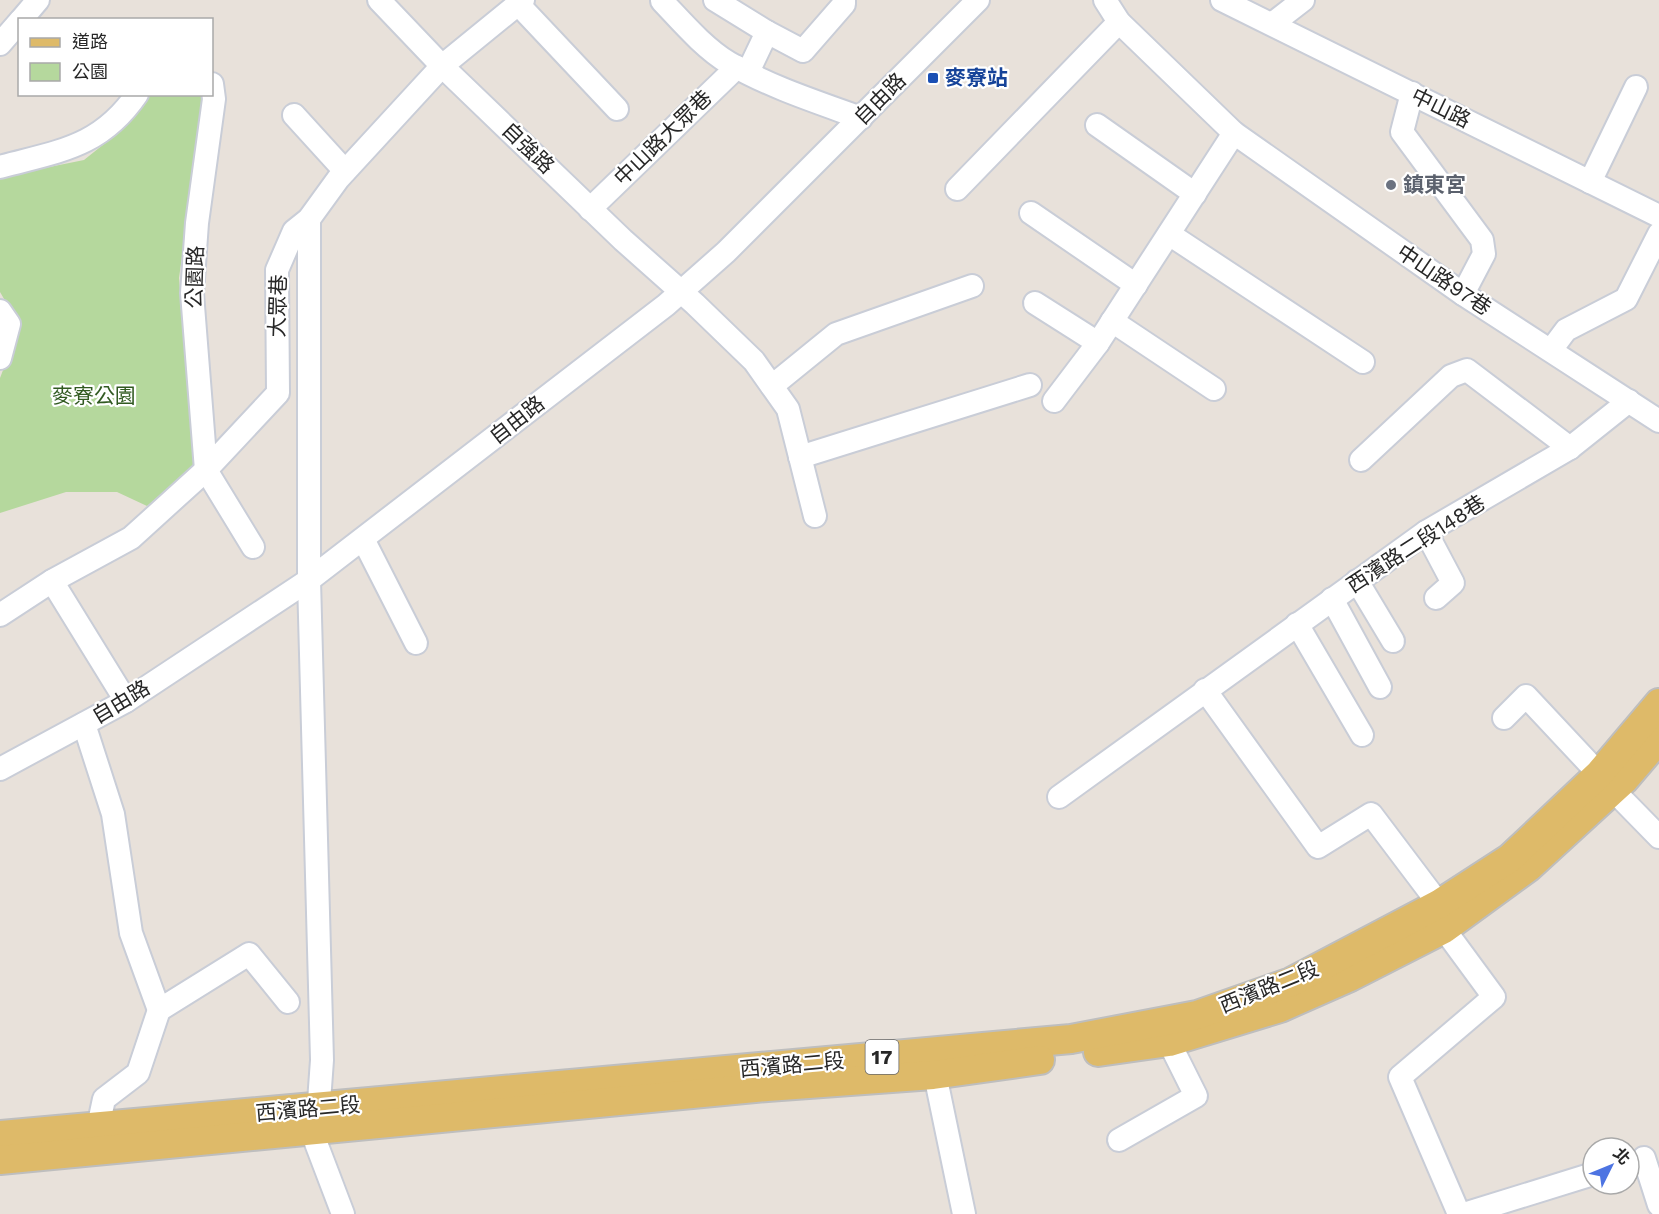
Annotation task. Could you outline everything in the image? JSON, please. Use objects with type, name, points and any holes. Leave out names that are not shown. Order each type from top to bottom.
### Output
[{"type":"main road","name":"西濱路二段","points":[[1606,782],[1659,703]]},
{"type":"main road","name":"西濱路二段","points":[[0,1160],[317,1119],[1170,1042],[1280,1008],[1350,977],[1442,916],[1510,858],[1659,739]]},
{"type":"main road","name":"西濱路二段","points":[[932,1064],[1197,1015],[1291,982],[1442,916]]},
{"type":"main road","name":"西濱路二段","points":[[0,1135],[98,1127],[317,1119]]},
{"type":"street","points":[[22,18],[38,0]]},
{"type":"street","name":"自強路","points":[[379,0],[442,66],[754,361],[788,409],[815,516]]},
{"type":"street","points":[[715,0],[802,51],[844,4],[844,0]]},
{"type":"street","name":"自由路","points":[[0,769],[126,701],[309,580],[682,292],[726,252],[978,0]]},
{"type":"street","name":"中山路97巷","points":[[1105,0],[1119,22],[1234,133],[1463,294],[1659,421]]},
{"type":"street","name":"中山路","points":[[1222,0],[1659,216]]},
{"type":"street","points":[[1272,24],[1303,0]]},
{"type":"street","points":[[662,1],[688,29],[743,70],[787,91],[861,118]]},
{"type":"street","points":[[442,66],[521,2],[617,108]]},
{"type":"street","points":[[0,44],[18,22]]},
{"type":"street","points":[[957,189],[1119,22]]},
{"type":"street","points":[[743,70],[767,32]]},
{"type":"street","name":"大眾巷","points":[[206,470],[278,393],[277,270],[294,231],[309,219],[345,171],[442,66]]},
{"type":"street","name":"中山路大眾巷","points":[[590,208],[743,70]]},
{"type":"street","points":[[1590,182],[1636,87]]},
{"type":"street","name":"公園路","points":[[206,470],[192,293],[197,223],[214,99],[213,92]]},
{"type":"street","points":[[1412,93],[1402,132],[1482,240],[1484,254],[1463,294]]},
{"type":"street","points":[[0,167],[84,144],[123,114],[136,96]]},
{"type":"street","points":[[294,116],[345,171]]},
{"type":"street","points":[[1097,125],[1195,194]]},
{"type":"street","points":[[1054,401],[1098,343],[1234,133]]},
{"type":"street","points":[[1031,213],[1136,285]]},
{"type":"street","points":[[309,219],[309,580],[322,1059],[316,1143],[343,1214]]},
{"type":"street","points":[[1169,234],[1363,362]]},
{"type":"street","points":[[1551,350],[1566,330],[1626,299],[1659,234]]},
{"type":"street","points":[[771,386],[836,334],[972,286]]},
{"type":"street","points":[[1035,303],[1098,343]]},
{"type":"street","points":[[0,311],[9,324],[0,358]]},
{"type":"street","points":[[1112,321],[1214,389]]},
{"type":"street","points":[[1361,459],[1452,376],[1467,370],[1570,448]]},
{"type":"street","points":[[800,457],[1030,385]]},
{"type":"street","name":"西濱路二段148巷","points":[[1059,797],[1426,532],[1570,448],[1629,400]]},
{"type":"street","points":[[0,615],[52,581],[131,538],[206,470],[253,547]]},
{"type":"street","points":[[1426,532],[1453,583],[1436,598]]},
{"type":"street","points":[[363,539],[416,643]]},
{"type":"street","points":[[52,581],[126,701]]},
{"type":"street","points":[[1357,581],[1393,641]]},
{"type":"street","points":[[1332,599],[1380,687]]},
{"type":"street","points":[[1297,624],[1362,735]]},
{"type":"street","points":[[1205,690],[1318,846],[1371,814],[1442,916],[1494,997],[1400,1077],[1459,1214]]},
{"type":"street","points":[[1504,718],[1526,696],[1659,837]]},
{"type":"street","points":[[84,724],[113,814],[131,933],[159,1010],[138,1073],[105,1100],[98,1127]]},
{"type":"street","points":[[159,1010],[249,954],[288,1002]]},
{"type":"street","points":[[1119,1140],[1196,1096],[1170,1042]]},
{"type":"street","points":[[932,1064],[964,1214]]},
{"type":"street","points":[[1644,1158],[1659,1205]]},
{"type":"street","points":[[1464,1214],[1581,1178]]},
{"type":"green space","name":"麥寮公園","points":[[148,96],[203,96],[179,278],[195,466],[147,506],[117,492],[66,492],[0,513],[0,378],[20,326],[0,292],[0,177],[84,160],[124,128]]},
{"type":"place","name":"麥寮站","points":[[933,78]]},
{"type":"place","name":"鎮東宮","points":[[1391,185]]}]
